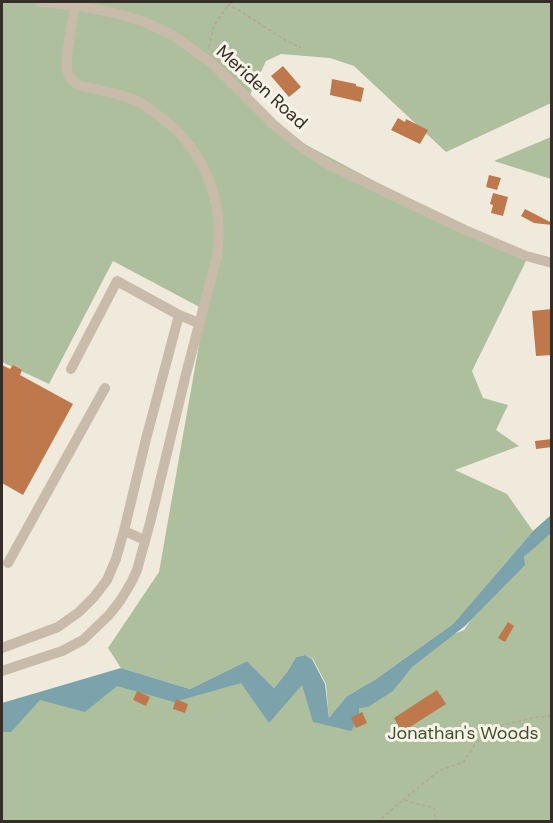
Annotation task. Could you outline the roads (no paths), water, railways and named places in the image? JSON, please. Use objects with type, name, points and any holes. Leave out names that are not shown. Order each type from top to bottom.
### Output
[{"type":"street","name":"Meriden Road","points":[[40,2],[115,13],[145,22],[174,36],[213,64],[274,125],[302,148],[331,166],[465,230],[526,256],[552,263]]},
{"type":"street","points":[[2,671],[62,651],[82,640],[120,601],[138,570],[219,242],[218,210],[211,182],[197,156],[183,137],[140,103],[78,85],[73,81],[66,64],[75,6]]},
{"type":"street","points":[[71,369],[117,281],[179,315],[199,323]]},
{"type":"street","points":[[2,648],[58,627],[79,612],[107,580],[124,531],[179,315]]},
{"type":"street","points":[[8,563],[105,388]]},
{"type":"street","points":[[124,531],[145,540]]},
{"type":"water","points":[[551,515],[551,533],[524,557],[525,565],[465,626],[412,667],[393,691],[368,707],[359,708],[359,718],[351,731],[313,722],[302,685],[269,723],[241,683],[174,702],[117,686],[85,712],[40,700],[11,732],[2,732],[2,703],[121,668],[190,689],[247,661],[274,688],[296,657],[305,655],[312,659],[325,684],[329,718],[347,696],[376,679],[453,624],[533,531]]},
{"type":"park label","name":"Jonathan's Woods","points":[[463,734]]}]
